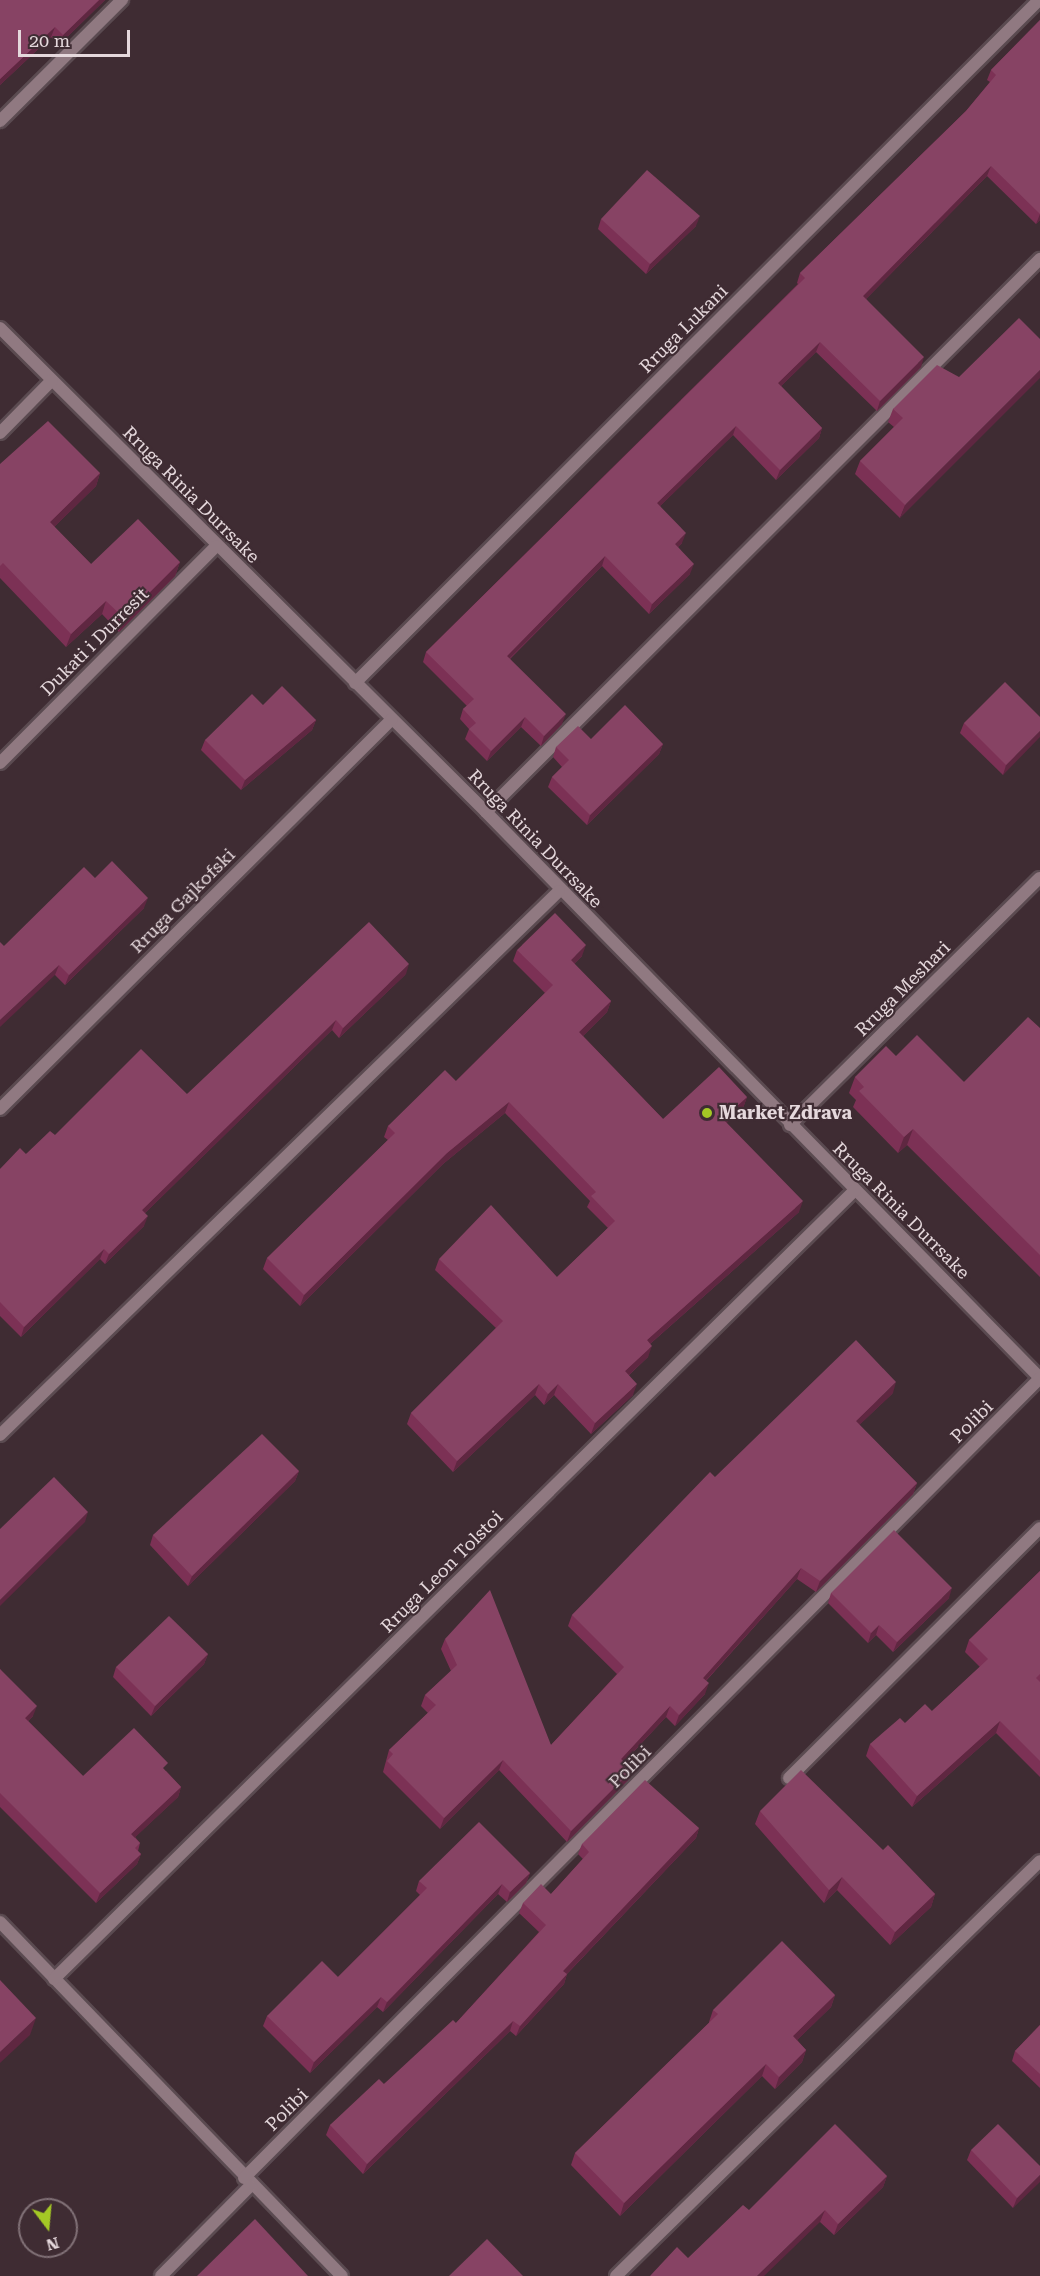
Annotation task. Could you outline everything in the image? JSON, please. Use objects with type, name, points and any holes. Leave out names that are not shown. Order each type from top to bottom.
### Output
[{"type":"street","points":[[0,122],[122,0]]},
{"type":"street","name":"Rruga Lukani","points":[[355,683],[1039,0]]},
{"type":"street","points":[[486,812],[1040,259]]},
{"type":"street","name":"Rruga Rinia Durrsake","points":[[0,328],[216,546],[486,812],[559,891],[1040,1378]]},
{"type":"street","points":[[0,433],[52,380]]},
{"type":"street","name":"Dukati i Durresit","points":[[0,763],[216,546]]},
{"type":"street","name":"Rruga Gajkofski","points":[[0,1109],[392,719]]},
{"type":"street","name":"Rruga Meshari","points":[[790,1125],[1040,878]]},
{"type":"street","points":[[0,1435],[559,891]]},
{"type":"street","name":"Rruga Leon Tolstoi","points":[[54,1980],[855,1190]]},
{"type":"street","name":"Polibi","points":[[161,2276],[247,2182],[1040,1378]]},
{"type":"street","points":[[789,1778],[1040,1528]]},
{"type":"street","points":[[616,2276],[1040,1862]]},
{"type":"street","points":[[0,1922],[247,2182],[342,2276]]},
{"type":"building","points":[[0,0],[99,0],[63,35],[55,27],[0,79]]},
{"type":"building","points":[[1040,20],[1040,214],[991,166],[863,296],[924,357],[880,401],[820,342],[778,383],[822,428],[780,470],[736,426],[657,503],[686,533],[675,544],[694,564],[652,604],[605,556],[507,656],[566,714],[544,736],[525,717],[491,751],[469,729],[476,723],[463,709],[474,699],[426,652],[805,278],[800,273],[966,111],[996,75],[991,70]]},
{"type":"building","points":[[647,170],[700,216],[650,264],[601,219]]},
{"type":"building","points":[[1019,318],[1040,339],[1040,370],[905,505],[860,461],[903,418],[893,409],[937,365],[959,377]]},
{"type":"building","points":[[48,421],[100,473],[50,522],[91,564],[138,519],[180,562],[124,618],[106,601],[71,634],[3,563],[0,566],[0,464]]},
{"type":"building","points":[[1005,682],[1040,717],[1040,731],[1006,765],[964,723]]},
{"type":"building","points":[[282,686],[316,720],[245,780],[205,740],[252,694],[263,705]]},
{"type":"building","points":[[625,705],[663,744],[590,815],[552,777],[569,760],[556,747],[578,726],[591,739]]},
{"type":"building","points":[[112,861],[148,898],[69,975],[59,965],[0,1020],[0,942],[4,946],[84,867],[95,878]]},
{"type":"building","points":[[555,913],[586,945],[571,960],[611,1001],[579,1032],[663,1119],[719,1067],[747,1097],[723,1119],[803,1201],[647,1340],[652,1346],[625,1371],[637,1384],[595,1423],[558,1384],[548,1394],[539,1384],[457,1461],[411,1413],[503,1321],[439,1259],[491,1205],[557,1277],[615,1221],[591,1196],[596,1192],[509,1102],[447,1153],[304,1295],[267,1258],[395,1133],[388,1126],[445,1070],[456,1081],[553,985],[517,950]]},
{"type":"building","points":[[369,922],[409,964],[343,1028],[336,1020],[142,1210],[148,1216],[109,1254],[104,1249],[24,1327],[0,1302],[0,1169],[20,1148],[26,1154],[50,1131],[55,1135],[141,1049],[187,1094]]},
{"type":"building","points":[[1028,1017],[1040,1028],[1040,1255],[913,1129],[904,1137],[859,1091],[864,1087],[855,1077],[886,1046],[896,1056],[917,1035],[964,1082]]},
{"type":"building","points":[[856,1340],[896,1382],[856,1421],[917,1483],[820,1581],[801,1568],[703,1678],[709,1683],[679,1715],[670,1706],[621,1759],[633,1769],[571,1831],[503,1760],[444,1818],[387,1761],[393,1754],[389,1750],[436,1705],[425,1695],[457,1665],[445,1639],[490,1590],[551,1745],[624,1667],[572,1615],[710,1472],[715,1477]]},
{"type":"building","points":[[262,1434],[299,1471],[192,1576],[153,1535]]},
{"type":"building","points":[[54,1477],[88,1512],[0,1600],[0,1529]]},
{"type":"building","points":[[894,1530],[952,1588],[897,1642],[879,1625],[871,1633],[831,1593]]},
{"type":"building","points":[[1040,1571],[1040,1674],[1036,1678],[1040,1682],[1040,1761],[1000,1721],[917,1796],[870,1744],[900,1718],[905,1723],[925,1704],[932,1711],[988,1659],[969,1640]]},
{"type":"building","points":[[169,1616],[208,1654],[155,1706],[116,1667]]},
{"type":"building","points":[[0,1669],[37,1706],[25,1718],[83,1776],[134,1728],[168,1763],[163,1768],[181,1787],[131,1834],[140,1843],[135,1848],[141,1854],[100,1893],[0,1793]]},
{"type":"building","points":[[801,1770],[883,1850],[888,1845],[935,1894],[895,1932],[842,1877],[829,1890],[760,1811]]},
{"type":"building","points":[[645,1780],[699,1828],[563,1971],[567,1974],[520,2026],[513,2021],[367,2164],[330,2125],[379,2079],[384,2084],[453,2020],[456,2023],[546,1925],[523,1903],[541,1884],[551,1894],[589,1852],[582,1844]]},
{"type":"building","points":[[479,1822],[530,1873],[510,1892],[502,1884],[387,2002],[381,1997],[314,2062],[267,2016],[322,1961],[338,1977],[427,1888],[419,1881]]},
{"type":"building","points":[[782,1941],[835,1995],[793,2036],[806,2050],[779,2077],[766,2064],[624,2203],[575,2153],[718,2014],[713,2010]]},
{"type":"building","points":[[0,1980],[36,2018],[0,2052]]},
{"type":"building","points":[[1040,2025],[1040,2074],[1015,2051]]},
{"type":"building","points":[[835,2124],[887,2176],[838,2224],[825,2210],[757,2276],[650,2276],[677,2247],[688,2258],[743,2205],[749,2210]]},
{"type":"building","points":[[998,2124],[1040,2166],[1040,2175],[1017,2198],[971,2150]]},
{"type":"building","points":[[255,2219],[308,2276],[197,2276]]},
{"type":"building","points":[[487,2239],[523,2276],[449,2276]]},
{"type":"place","name":"Market Zdrava","points":[[707,1113]]}]
